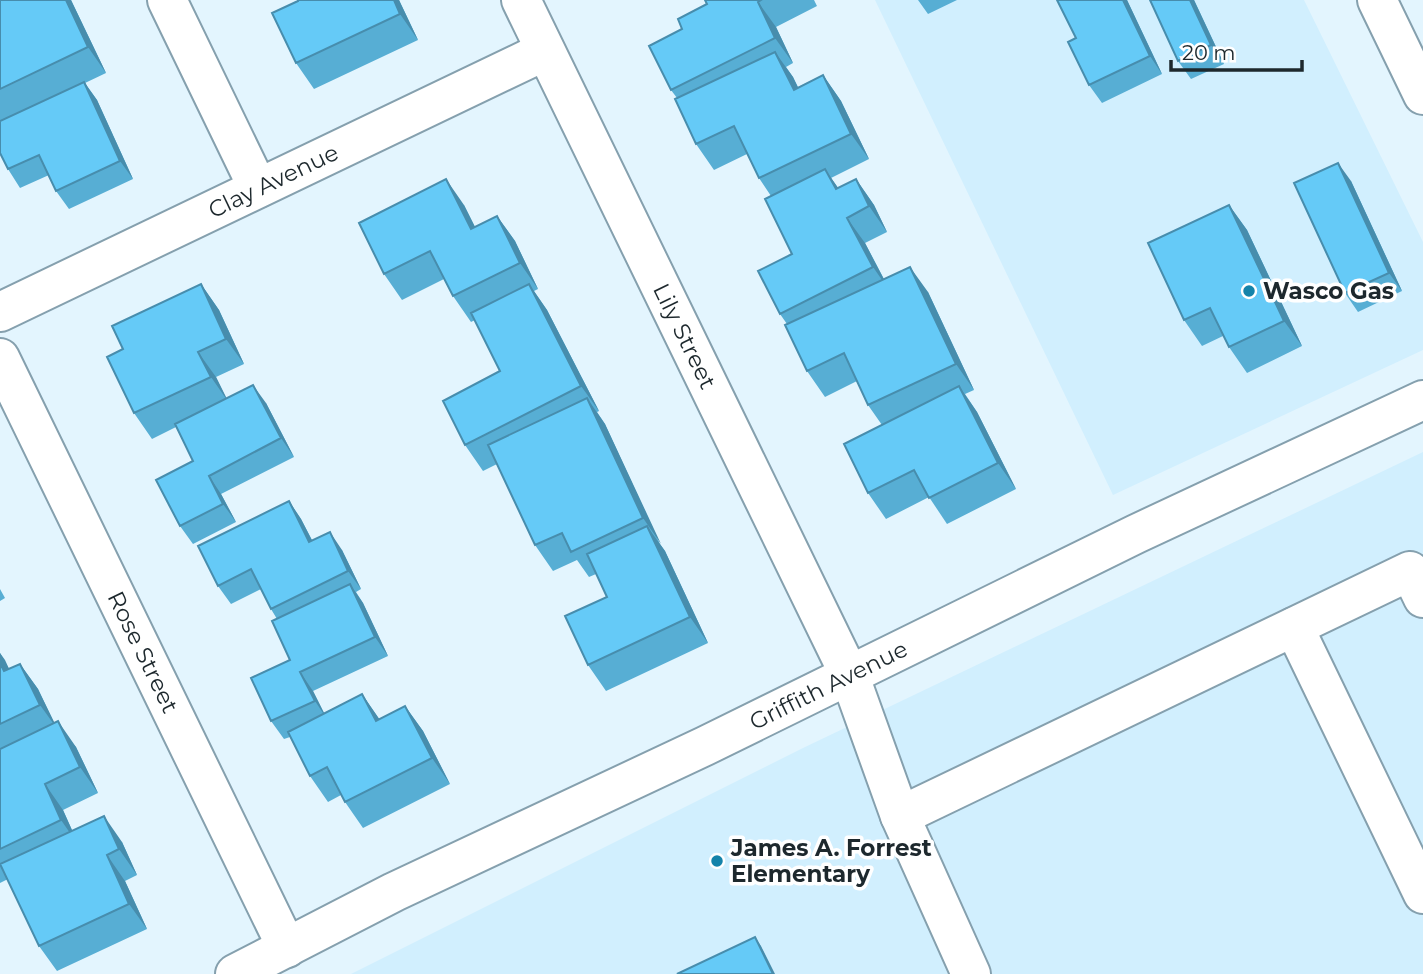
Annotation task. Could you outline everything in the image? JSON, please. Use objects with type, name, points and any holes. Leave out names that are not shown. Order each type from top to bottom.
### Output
[{"type":"main road","points":[[167,0],[258,188]]},
{"type":"main road","name":"Lily Street","points":[[521,0],[849,674],[900,816],[971,974]]},
{"type":"main road","points":[[1377,0],[1423,95]]},
{"type":"main road","name":"Clay Avenue","points":[[0,312],[545,51]]},
{"type":"main road","name":"Rose Street","points":[[0,358],[287,948]]},
{"type":"main road","name":"Griffith Avenue","points":[[235,974],[394,892],[692,752],[1136,534],[1423,400]]},
{"type":"main road","points":[[900,816],[1410,571],[1423,598]]},
{"type":"main road","points":[[1294,627],[1423,894]]},
{"type":"shaded area","points":[[875,0],[1304,0],[1423,242],[1423,350],[1113,495]]},
{"type":"shaded area","points":[[1423,452],[1423,974],[351,974],[803,748]]},
{"type":"building","points":[[0,0],[66,0],[88,47],[0,89]]},
{"type":"building","points":[[298,0],[394,0],[400,14],[296,63],[272,13]]},
{"type":"building","points":[[705,0],[761,0],[758,2],[775,38],[671,90],[649,46],[682,29],[678,19],[707,4]]},
{"type":"building","points":[[1057,0],[1123,0],[1150,56],[1089,85],[1068,42],[1076,38]]},
{"type":"building","points":[[1150,0],[1190,0],[1211,45],[1178,61]]},
{"type":"building","points":[[775,52],[794,90],[823,75],[851,134],[759,178],[734,126],[696,144],[675,99]]},
{"type":"building","points":[[84,82],[120,161],[56,191],[39,155],[8,169],[0,153],[0,121]]},
{"type":"building","points":[[1338,163],[1389,273],[1345,293],[1294,183]]},
{"type":"building","points":[[825,169],[836,189],[856,179],[869,206],[847,218],[873,267],[780,314],[758,271],[792,254],[765,199]]},
{"type":"building","points":[[446,179],[471,229],[497,216],[520,263],[453,296],[430,251],[384,274],[359,223]]},
{"type":"building","points":[[1229,205],[1284,321],[1229,347],[1210,308],[1184,320],[1148,243]]},
{"type":"building","points":[[910,267],[956,364],[868,405],[844,353],[807,371],[785,325]]},
{"type":"building","points":[[201,284],[226,339],[198,352],[211,377],[134,413],[107,357],[123,349],[112,326]]},
{"type":"building","points":[[529,284],[581,386],[465,445],[443,401],[500,371],[471,313]]},
{"type":"building","points":[[253,385],[281,438],[209,476],[223,504],[180,526],[156,480],[193,461],[175,424]]},
{"type":"building","points":[[959,386],[998,463],[929,498],[914,470],[868,493],[844,444]]},
{"type":"building","points":[[587,398],[643,518],[571,552],[562,533],[535,545],[488,445]]},
{"type":"building","points":[[289,501],[309,542],[330,532],[348,571],[271,609],[251,569],[218,586],[198,546]]},
{"type":"building","points":[[647,526],[690,617],[588,665],[565,616],[607,597],[587,554]]},
{"type":"building","points":[[350,584],[375,637],[300,672],[315,701],[271,721],[251,678],[290,660],[272,621]]},
{"type":"building","points":[[0,663],[4,671],[20,664],[40,705],[0,724]]},
{"type":"building","points":[[362,694],[376,721],[405,706],[432,758],[345,802],[327,767],[310,776],[288,732]]},
{"type":"building","points":[[58,721],[80,767],[45,784],[61,820],[0,849],[0,749]]},
{"type":"building","points":[[104,816],[119,849],[107,855],[129,904],[39,946],[0,864]]},
{"type":"building","points":[[755,937],[773,974],[677,974]]},
{"type":"place","name":"Wasco Gas","points":[[1249,291]]},
{"type":"place","name":"James A. Forrest Elementary","points":[[717,861]]}]
